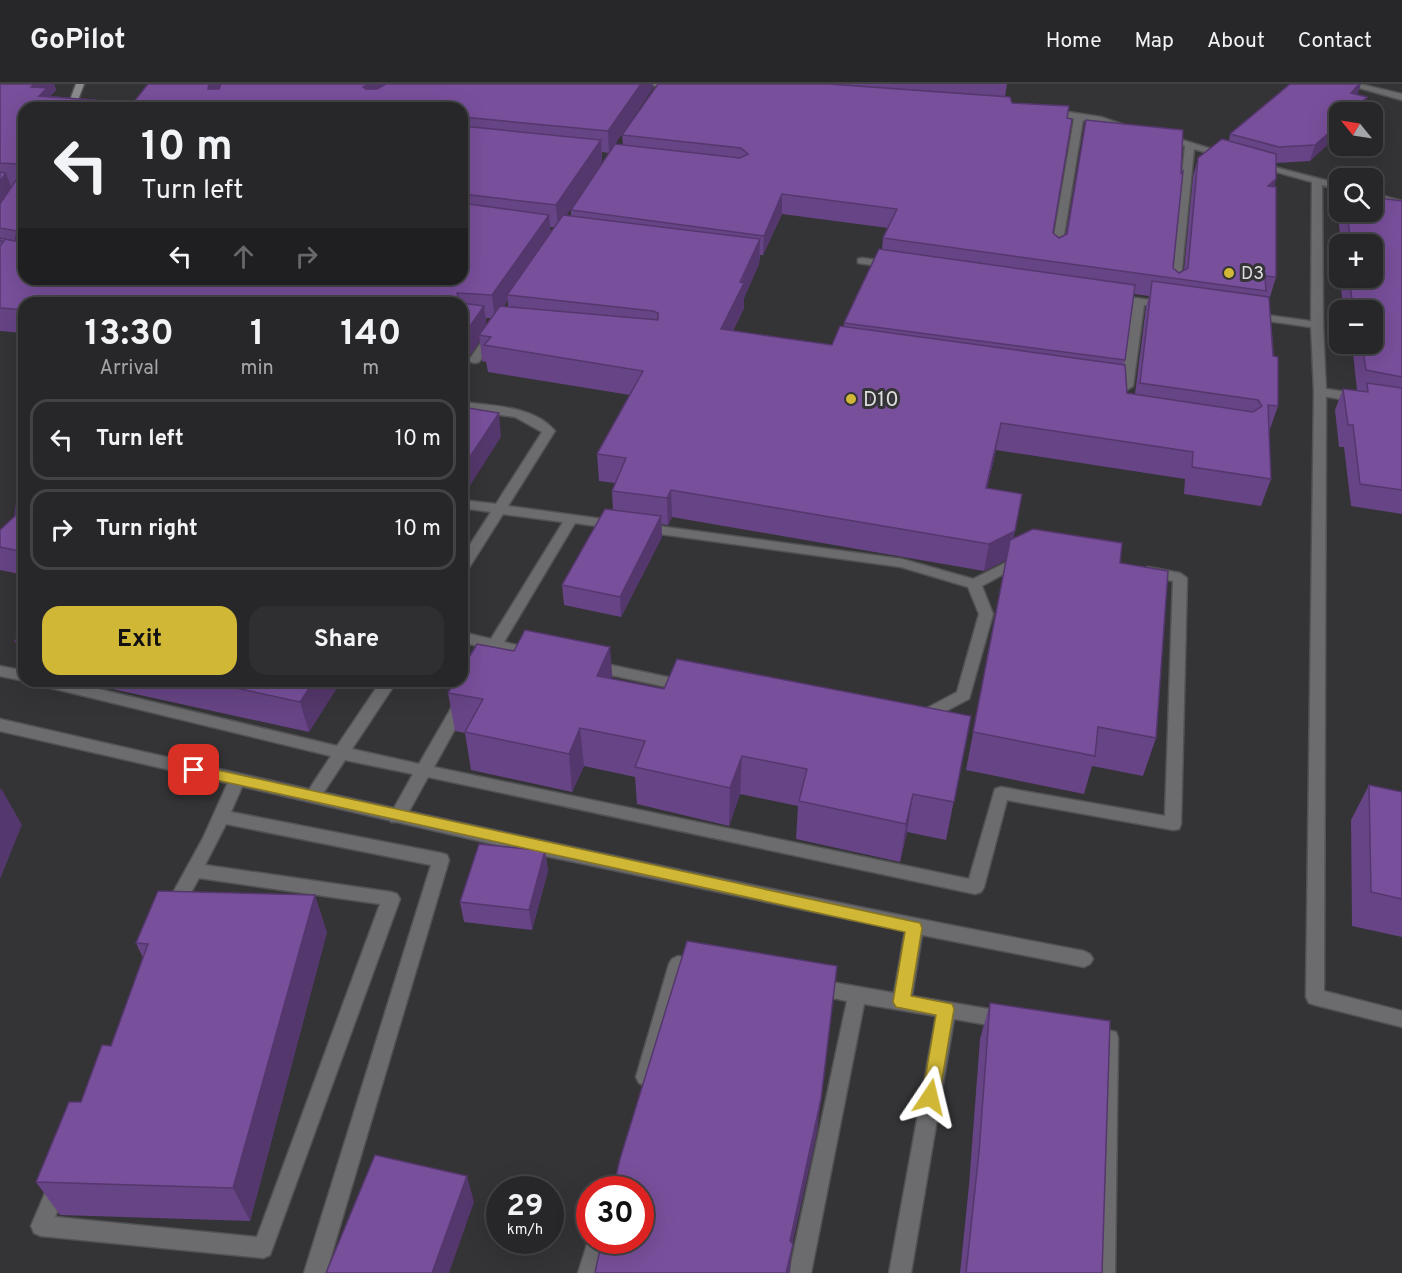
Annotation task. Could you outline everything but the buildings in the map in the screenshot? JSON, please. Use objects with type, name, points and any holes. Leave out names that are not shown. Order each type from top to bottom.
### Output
[{"type":"street","points":[[73,102],[80,84]]},
{"type":"street","points":[[648,84],[659,90],[692,88]]},
{"type":"street","points":[[1349,84],[1402,97]]},
{"type":"street","points":[[1040,112],[1079,116],[1134,129]]},
{"type":"street","points":[[1056,253],[1079,116]]},
{"type":"street","points":[[1156,136],[1232,157]]},
{"type":"street","points":[[1175,288],[1190,145]]},
{"type":"street","points":[[1243,160],[1329,183]]},
{"type":"street","points":[[1317,180],[1317,325],[1320,392],[1315,997],[1402,1019]]},
{"type":"street","points":[[1383,199],[1402,204]]},
{"type":"street","points":[[862,261],[909,268]]},
{"type":"street","points":[[1106,297],[1183,307]]},
{"type":"street","points":[[1123,389],[1139,301]]},
{"type":"street","points":[[1239,315],[1317,325]]},
{"type":"street","points":[[475,360],[497,326]]},
{"type":"street","points":[[1320,392],[1368,400]]},
{"type":"street","points":[[468,407],[521,414],[538,420],[549,431],[468,558]]},
{"type":"street","points":[[468,505],[902,563],[974,584],[1034,553]]},
{"type":"street","points":[[482,666],[571,519]]},
{"type":"street","points":[[68,687],[341,753],[975,887],[1001,793],[1173,824],[1180,578],[1135,570]]},
{"type":"street","points":[[905,722],[915,721],[964,695],[986,614],[974,584]]},
{"type":"street","points":[[468,639],[551,657]]},
{"type":"street","points":[[574,662],[700,689]]},
{"type":"street","points":[[0,671],[18,675]]},
{"type":"street","points":[[398,817],[470,686]]},
{"type":"street","points":[[312,797],[385,687]]},
{"type":"street","points":[[0,725],[398,817],[914,928],[1084,959]]},
{"type":"street","points":[[166,921],[237,780]]},
{"type":"street","points":[[220,816],[441,860],[315,1273]]},
{"type":"street","points":[[64,1172],[42,1226],[263,1248],[391,899],[193,870]]},
{"type":"street","points":[[902,1002],[914,928]]},
{"type":"street","points":[[639,1100],[678,964],[723,972]]},
{"type":"street","points":[[801,985],[1028,1024]]},
{"type":"street","points":[[800,1273],[857,995]]},
{"type":"street","points":[[900,1273],[946,1009]]},
{"type":"street","points":[[1086,1034],[1109,1038],[1104,1273]]},
{"type":"street","points":[[589,1273],[594,1254]]},
{"type":"place","name":"D3","points":[[1229,273]]},
{"type":"place","name":"D10","points":[[851,399]]},
{"type":"route","points":[[194,770],[398,817],[914,928],[902,1002],[946,1009],[930,1097]]}]
